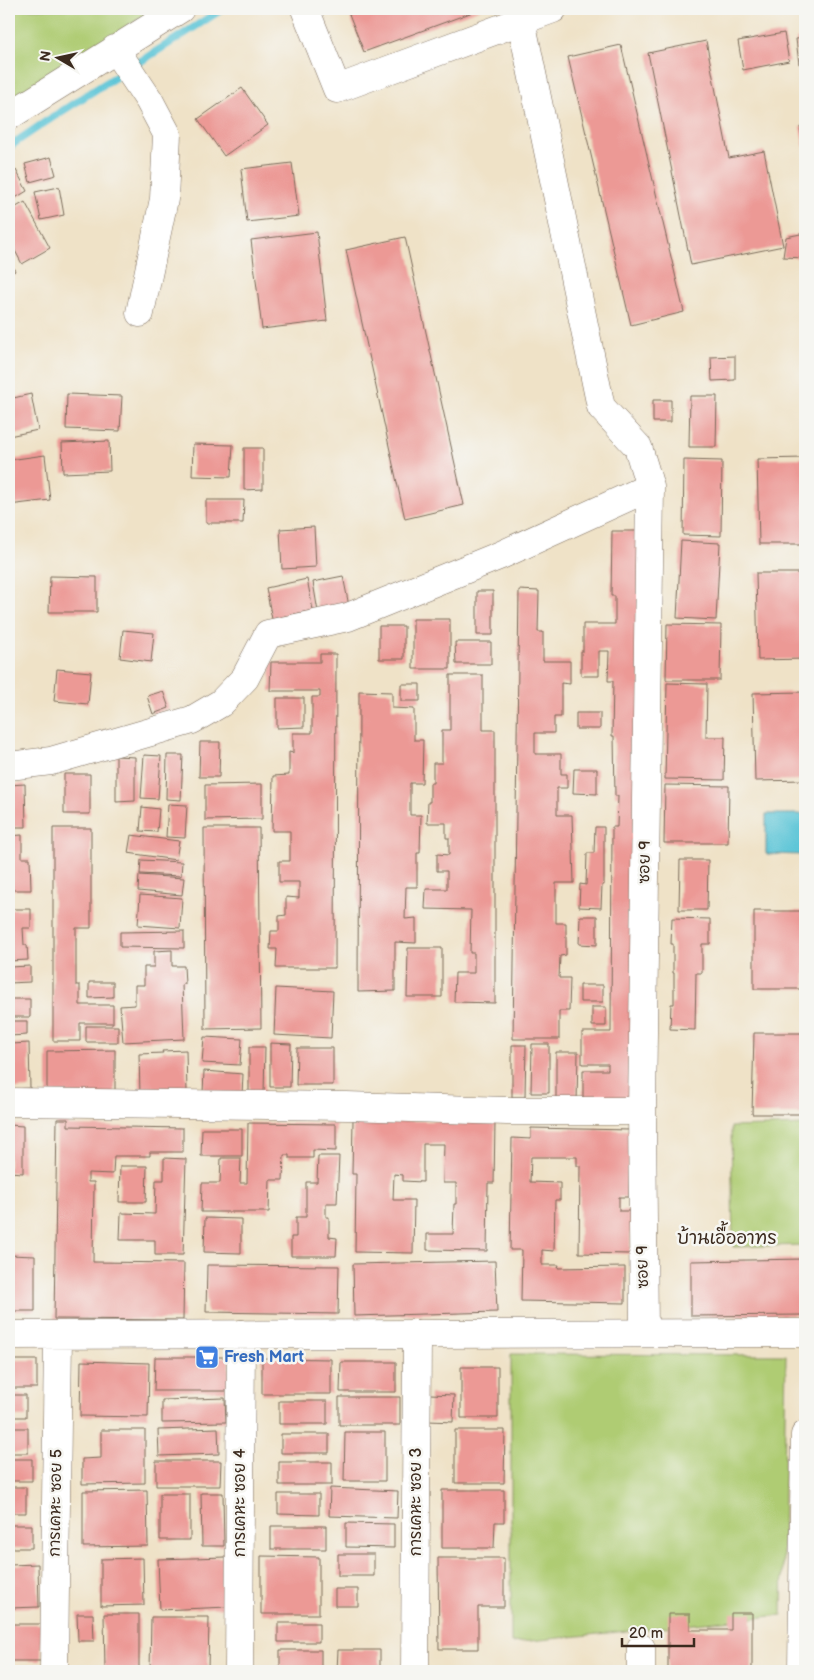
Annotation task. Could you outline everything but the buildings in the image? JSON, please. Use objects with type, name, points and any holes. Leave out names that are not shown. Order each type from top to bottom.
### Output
[{"type":"street","points":[[9,116],[120,58],[180,9]]},
{"type":"street","points":[[304,9],[337,89],[552,9]]},
{"type":"street","name":"ซอย 9","points":[[521,20],[601,407],[638,447],[650,487],[642,1111],[644,1333]]},
{"type":"street","points":[[120,58],[149,100],[167,134],[164,199],[140,313]]},
{"type":"street","points":[[9,766],[51,761],[192,720],[222,703],[245,678],[268,634],[348,617],[501,555],[650,487]]},
{"type":"street","points":[[9,1102],[347,1106],[507,1111],[642,1111]]},
{"type":"street","points":[[9,1335],[805,1333]]},
{"type":"street","name":"การเคหะ ซอย 4","points":[[239,1671],[241,1334]]},
{"type":"street","name":"การเคหะ ซอย 3","points":[[415,1671],[417,1334]]},
{"type":"street","name":"การเคหะ ซอย 5","points":[[54,1671],[58,1335]]},
{"type":"street","points":[[802,1671],[805,1435]]},
{"type":"green space","points":[[9,9],[153,9],[9,108]]},
{"type":"green space","points":[[805,1125],[805,1245],[733,1247],[731,1127]]},
{"type":"green space","points":[[511,1354],[786,1355],[782,1615],[511,1643]]},
{"type":"water","points":[[766,814],[804,814],[804,855],[766,854]]},
{"type":"waterway","points":[[9,147],[222,9]]},
{"type":"place","name":"Fresh Mart","points":[[207,1357]]},
{"type":"district","name":"บ้านเอื้ออาทร","points":[[727,1238]]}]
